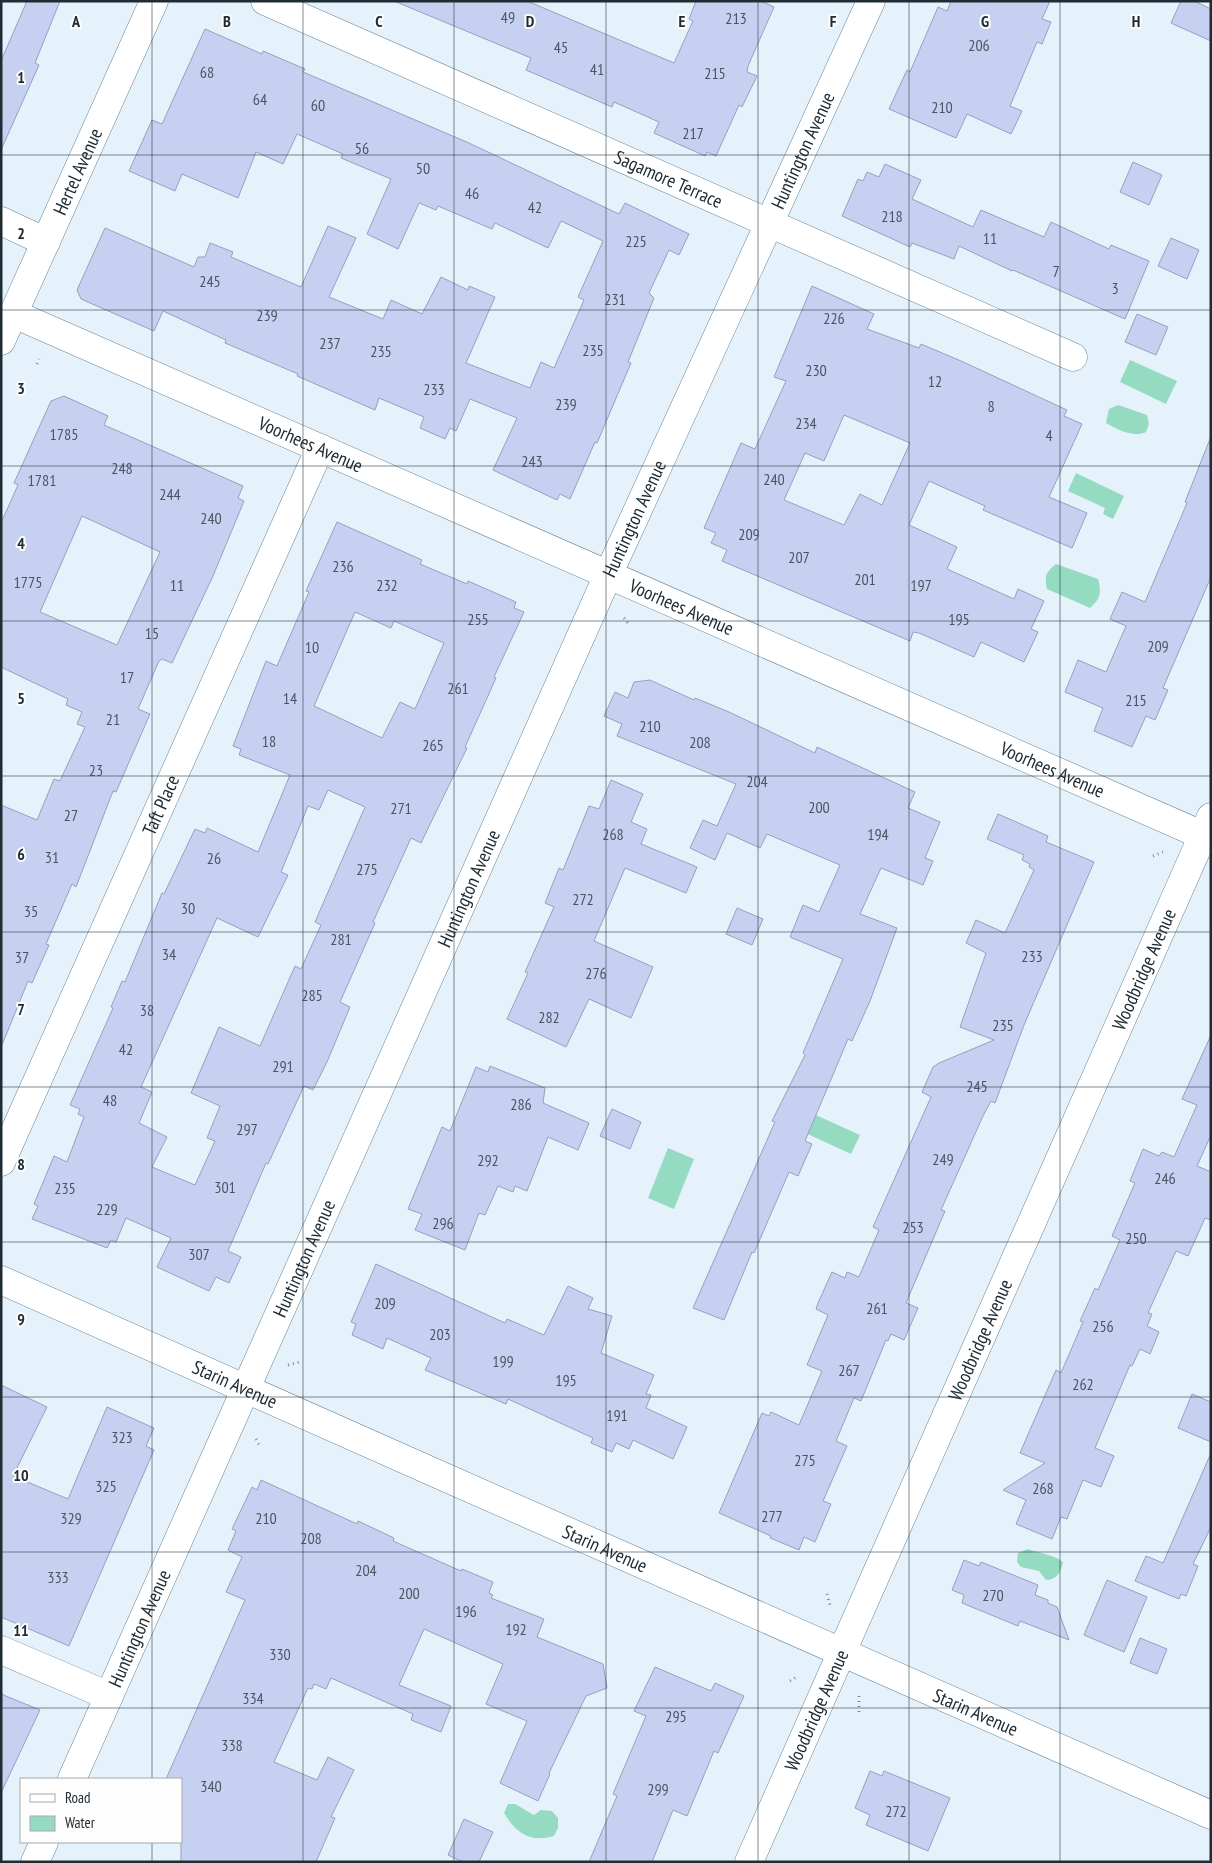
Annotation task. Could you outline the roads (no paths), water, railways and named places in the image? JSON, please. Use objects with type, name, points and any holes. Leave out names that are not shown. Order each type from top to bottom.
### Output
[{"type":"street","name":"Hertel Avenue","points":[[1,341],[154,1]]},
{"type":"street","name":"Sagamore Terrace","points":[[265,1],[769,225],[1073,357]]},
{"type":"street","name":"Huntington Avenue","points":[[72,1778],[608,575],[871,1]]},
{"type":"street","points":[[1,221],[46,242]]},
{"type":"street","name":"Voorhees Avenue","points":[[14,314],[608,575],[1208,831]]},
{"type":"street","name":"Taft Place","points":[[1,1162],[320,448]]},
{"type":"street","name":"Woodbridge Avenue","points":[[749,1862],[1208,831]]},
{"type":"street","name":"Starin Avenue","points":[[1,1280],[545,1520],[840,1654],[1211,1815]]},
{"type":"street","points":[[1,1650],[109,1696]]},
{"type":"street","points":[[35,1862],[44,1843]]},
{"type":"water","points":[[1130,360],[1177,381],[1166,404],[1120,382]]},
{"type":"water","points":[[1118,405],[1147,415],[1149,424],[1146,432],[1131,434],[1106,423],[1109,409]]},
{"type":"water","points":[[1076,473],[1124,496],[1113,519],[1103,514],[1105,508],[1068,491]]},
{"type":"water","points":[[1056,564],[1098,579],[1099,595],[1096,602],[1090,608],[1047,589],[1047,575]]},
{"type":"water","points":[[809,1112],[860,1135],[851,1154],[801,1131]]},
{"type":"water","points":[[668,1148],[694,1159],[674,1209],[648,1198]]},
{"type":"water","points":[[1028,1549],[1063,1562],[1058,1575],[1053,1579],[1046,1580],[1039,1571],[1021,1567],[1017,1562],[1018,1553]]},
{"type":"water","points":[[508,1804],[515,1804],[534,1815],[541,1810],[552,1811],[558,1818],[558,1828],[554,1836],[538,1838],[524,1835],[504,1813]]}]
